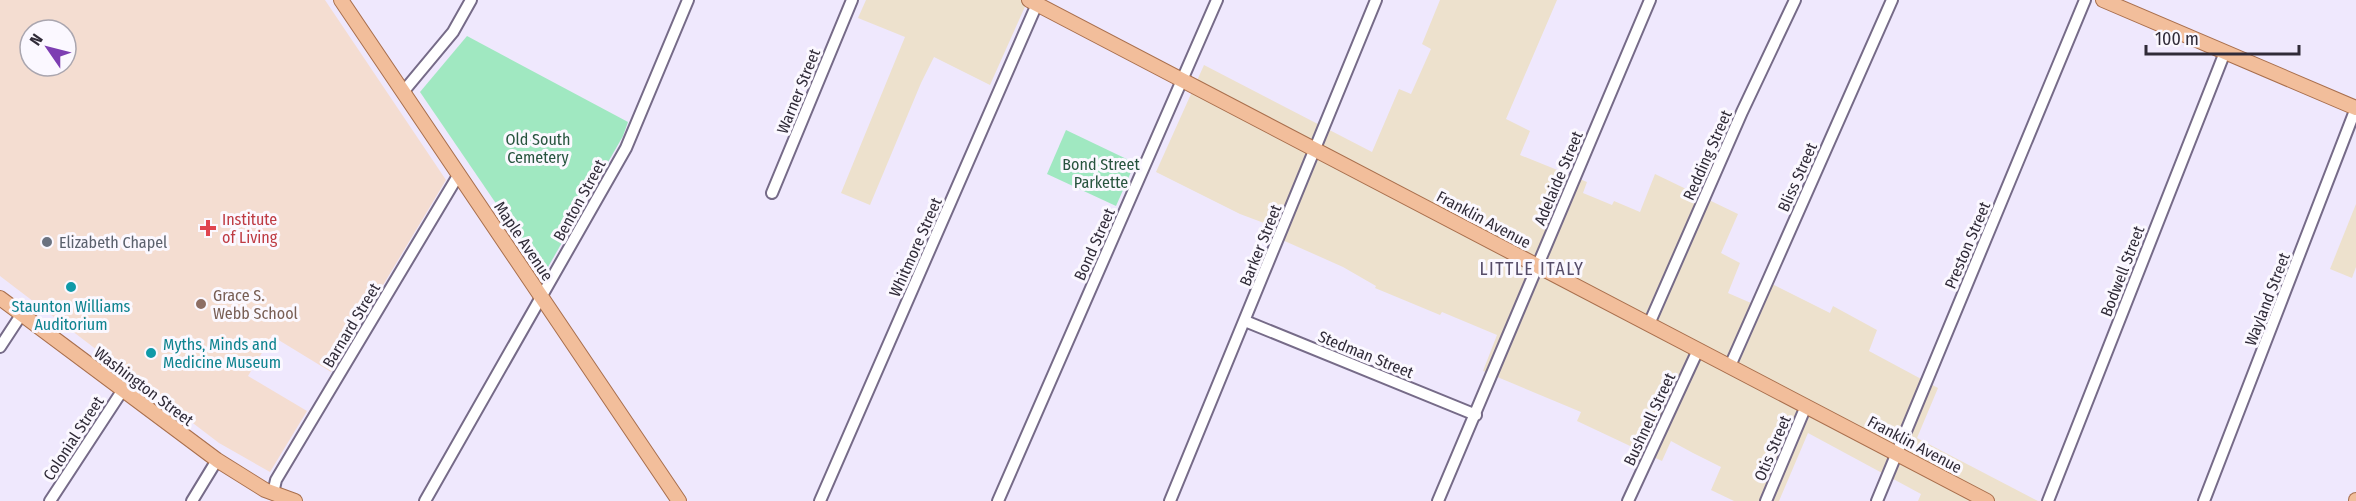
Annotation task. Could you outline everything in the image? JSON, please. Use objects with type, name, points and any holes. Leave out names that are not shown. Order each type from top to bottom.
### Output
[{"type":"main road","name":"Maple Avenue","points":[[341,0],[679,501]]},
{"type":"main road","name":"Franklin Avenue","points":[[1033,2],[1988,501]]},
{"type":"main road","points":[[2111,2],[2356,108]]},
{"type":"main road","name":"Washington Street","points":[[0,298],[217,460],[273,497],[294,501]]},
{"type":"street","points":[[404,92],[453,32],[471,0]]},
{"type":"street","name":"Benton Street","points":[[425,501],[629,142],[688,0]]},
{"type":"street","name":"Warner Street","points":[[772,193],[852,0]]},
{"type":"street","name":"Bond Street","points":[[998,501],[1217,0]]},
{"type":"street","name":"Barker Street","points":[[1170,501],[1376,0]]},
{"type":"street","name":"Adelaide Street","points":[[1437,501],[1476,415],[1650,0]]},
{"type":"street","name":"Redding Street","points":[[1649,324],[1742,112],[1795,0]]},
{"type":"street","name":"Bliss Street","points":[[1730,366],[1892,0]]},
{"type":"street","name":"Preston Street","points":[[1877,501],[2085,0]]},
{"type":"street","name":"Whitmore Street","points":[[820,501],[1033,2]]},
{"type":"street","name":"Bodwell Street","points":[[2048,501],[2224,52]]},
{"type":"street","name":"Wayland Street","points":[[2204,501],[2356,108]]},
{"type":"street","name":"Barnard Street","points":[[273,497],[276,480],[459,174]]},
{"type":"street","points":[[0,347],[21,315]]},
{"type":"street","name":"Stedman Street","points":[[1245,321],[1476,415]]},
{"type":"street","name":"Bushnell Street","points":[[1628,501],[1698,350]]},
{"type":"street","name":"Colonial Street","points":[[50,501],[122,391]]},
{"type":"street","name":"Otis Street","points":[[1766,501],[1806,406]]},
{"type":"street","points":[[192,501],[217,460]]},
{"type":"shaded area","name":"Institute of Living","points":[[0,0],[325,0],[446,180],[331,372],[272,336],[248,376],[307,411],[270,472],[219,443],[0,276]]},
{"type":"shaded area","points":[[866,0],[1028,0],[990,85],[934,57],[870,205],[841,193],[905,37],[858,18]]},
{"type":"shaded area","points":[[1440,0],[1557,0],[1506,119],[1530,131],[1520,155],[1587,182],[1583,193],[1612,205],[1614,201],[1640,212],[1655,174],[1738,214],[1721,253],[1740,263],[1728,293],[1751,303],[1762,279],[1830,313],[1833,306],[1877,330],[1869,351],[1938,388],[1917,438],[2038,501],[1918,501],[1921,494],[1808,433],[1779,501],[1734,501],[1711,490],[1721,467],[1671,441],[1662,461],[1577,421],[1581,412],[1483,371],[1497,335],[1442,312],[1440,315],[1375,288],[1376,286],[1343,267],[1269,234],[1272,226],[1240,214],[1156,172],[1204,65],[1372,152],[1399,89],[1411,94],[1431,49],[1422,44]]},
{"type":"shaded area","points":[[2356,204],[2356,267],[2352,278],[2330,269]]},
{"type":"green space","name":"Old South Cemetery","points":[[467,36],[628,122],[623,136],[544,274],[420,92]]},
{"type":"green space","name":"Bond Street Parkette","points":[[1066,130],[1135,163],[1116,206],[1047,174]]},
{"type":"place","name":"Institute of Living","points":[[208,228]]},
{"type":"place","name":"Elizabeth Chapel","points":[[47,242]]},
{"type":"place","name":"Staunton Williams Auditorium","points":[[71,287]]},
{"type":"place","name":"Grace S. Webb School","points":[[201,304]]},
{"type":"place","name":"Myths, Minds and Medicine Museum","points":[[151,353]]},
{"type":"district","name":"LITTLE ITALY","points":[[1532,269]]}]
